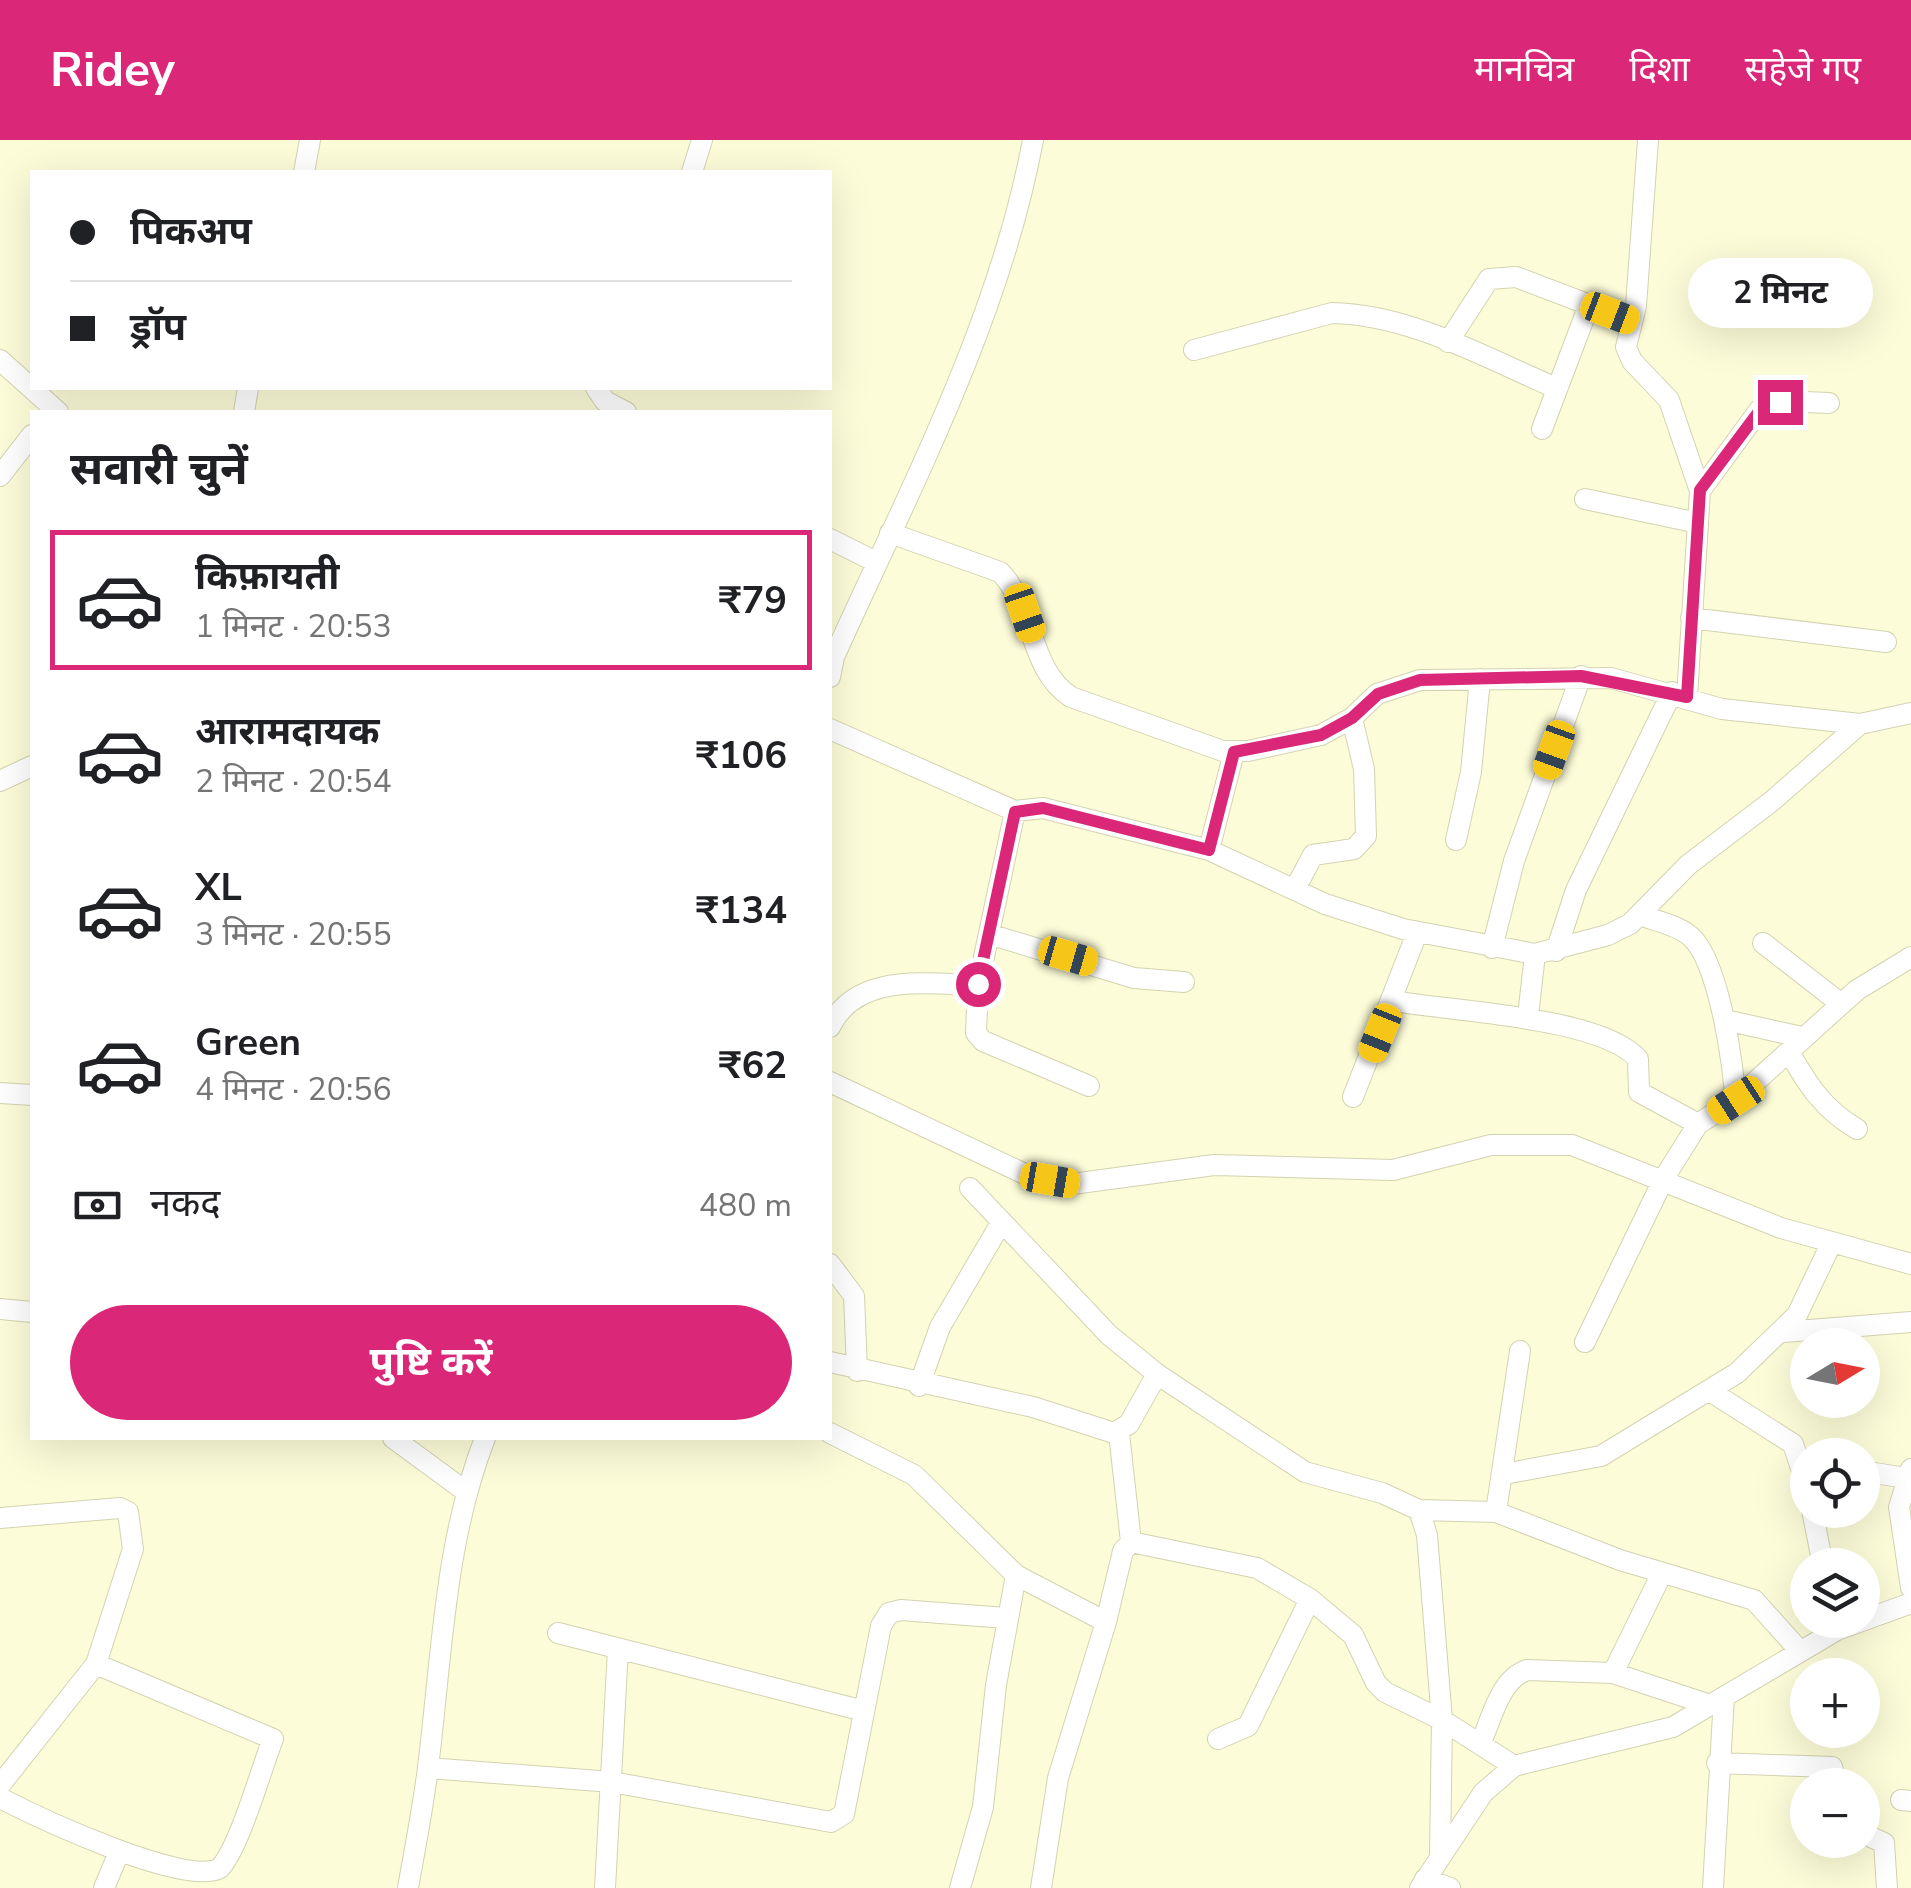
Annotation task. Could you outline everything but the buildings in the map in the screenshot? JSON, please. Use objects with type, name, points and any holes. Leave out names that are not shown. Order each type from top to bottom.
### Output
[{"type":"street","points":[[304,170],[310,140]]},
{"type":"street","points":[[693,170],[702,140]]},
{"type":"street","points":[[832,662],[990,303],[1022,199],[1033,140]]},
{"type":"street","points":[[1528,1016],[1545,953],[1679,695],[1692,618],[1700,490],[1669,400],[1626,352],[1648,140]]},
{"type":"street","points":[[1448,342],[1489,279],[1498,275],[1516,276],[1632,321]]},
{"type":"street","points":[[1542,430],[1589,305]]},
{"type":"street","points":[[1194,350],[1332,313],[1375,316],[1556,388]]},
{"type":"street","points":[[0,360],[28,375]]},
{"type":"street","points":[[598,390],[605,400],[622,410]]},
{"type":"street","points":[[1700,490],[1760,410],[1780,402],[1829,403]]},
{"type":"street","points":[[0,476],[30,438]]},
{"type":"street","points":[[1585,498],[1698,522]]},
{"type":"street","points":[[890,533],[1000,572],[1013,586],[1045,670],[1055,686],[1071,697],[1234,752],[1321,735],[1352,718],[1378,694],[1396,685],[1480,678],[1581,676],[1679,695],[1722,709],[1860,724],[1911,713]]},
{"type":"street","points":[[832,540],[876,562]]},
{"type":"street","points":[[1692,618],[1886,642]]},
{"type":"street","points":[[1492,948],[1514,860],[1581,676]]},
{"type":"street","points":[[1456,840],[1472,772],[1480,678]]},
{"type":"street","points":[[1295,889],[1313,856],[1354,849],[1366,836],[1364,770],[1352,718]]},
{"type":"street","points":[[832,731],[1015,812],[1043,808],[1209,850],[1295,889],[1417,933],[1492,948],[1545,953],[1608,935],[1640,916],[1688,865],[1772,801],[1860,724]]},
{"type":"street","points":[[1209,850],[1234,752]]},
{"type":"street","points":[[0,782],[30,767]]},
{"type":"street","points":[[1015,812],[992,934],[978,984],[975,1023],[983,1042],[1089,1086]]},
{"type":"street","points":[[1640,916],[1688,933],[1695,940],[1725,1020],[1736,1100]]},
{"type":"street","points":[[1353,1097],[1417,933]]},
{"type":"street","points":[[992,934],[1134,978],[1184,982]]},
{"type":"street","points":[[1763,943],[1840,1003]]},
{"type":"street","points":[[1585,1342],[1664,1178],[1698,1124],[1736,1100],[1840,1003],[1911,957]]},
{"type":"street","points":[[832,1024],[839,1008],[864,993],[899,984],[978,984]]},
{"type":"street","points":[[1393,1001],[1455,1012],[1528,1016],[1609,1041],[1634,1054],[1638,1092],[1698,1124]]},
{"type":"street","points":[[1725,1020],[1795,1045],[1816,1097],[1830,1113],[1857,1129]]},
{"type":"street","points":[[832,1083],[1029,1176],[1072,1184],[1214,1165],[1393,1170],[1519,1142],[1572,1145],[1831,1244],[1911,1264]]},
{"type":"street","points":[[0,1093],[30,1095]]},
{"type":"street","points":[[970,1188],[1109,1335],[1157,1374],[1304,1472],[1382,1493],[1419,1510],[1496,1512],[1662,1572],[1754,1600],[1800,1651]]},
{"type":"street","points":[[920,1386],[940,1327],[1001,1222]]},
{"type":"street","points":[[1504,1474],[1602,1456],[1710,1391],[1784,1332],[1798,1315],[1831,1244]]},
{"type":"street","points":[[832,1267],[854,1296],[857,1371]]},
{"type":"street","points":[[0,1309],[30,1312]]},
{"type":"street","points":[[1784,1332],[1911,1322]]},
{"type":"street","points":[[1496,1512],[1520,1351]]},
{"type":"street","points":[[832,1363],[920,1386],[1034,1408],[1120,1432]]},
{"type":"street","points":[[1040,1888],[1056,1789],[1123,1551],[1131,1542],[1120,1432],[1157,1374]]},
{"type":"street","points":[[1710,1391],[1790,1443]]},
{"type":"street","points":[[832,1433],[914,1475],[1016,1575],[1106,1622]]},
{"type":"street","points":[[396,1440],[464,1490]]},
{"type":"street","points":[[408,1888],[428,1768],[438,1646],[464,1490],[484,1440]]},
{"type":"street","points":[[1880,1472],[1908,1474],[1900,1526],[1911,1588]]},
{"type":"street","points":[[0,1518],[120,1508],[128,1512],[133,1549],[96,1664],[0,1785]]},
{"type":"street","points":[[1419,1510],[1427,1535],[1442,1720],[1440,1853]]},
{"type":"street","points":[[1131,1542],[1257,1568],[1310,1598],[1353,1635],[1376,1683],[1385,1692],[1442,1720],[1514,1766]]},
{"type":"street","points":[[1613,1673],[1662,1572]]},
{"type":"street","points":[[960,1888],[983,1808],[1006,1618],[1016,1575]]},
{"type":"street","points":[[1218,1739],[1248,1726],[1310,1598]]},
{"type":"street","points":[[1880,1612],[1911,1603]]},
{"type":"street","points":[[428,1768],[612,1782],[830,1822],[844,1814],[880,1626],[889,1613],[901,1610],[1006,1618]]},
{"type":"street","points":[[558,1633],[864,1712]]},
{"type":"street","points":[[1450,1888],[1423,1884],[1483,1793],[1514,1766],[1648,1736],[1717,1701],[1818,1638]]},
{"type":"street","points":[[604,1888],[618,1649]]},
{"type":"street","points":[[0,1798],[117,1857],[196,1878],[212,1875],[223,1866],[273,1739],[96,1664]]},
{"type":"street","points":[[1480,1742],[1516,1674],[1572,1668],[1613,1673],[1717,1701]]},
{"type":"street","points":[[1712,1888],[1717,1701]]},
{"type":"street","points":[[1716,1763],[1832,1768]]},
{"type":"street","points":[[1880,1841],[1884,1843],[1887,1888]]},
{"type":"street","points":[[104,1888],[117,1857]]},
{"type":"route","points":[[978,984],[992,934],[1015,812],[1043,808],[1209,850],[1234,752],[1338,728],[1378,694],[1396,685],[1420,680],[1581,676],[1611,678],[1687,697],[1700,490],[1760,410],[1780,402]]}]
